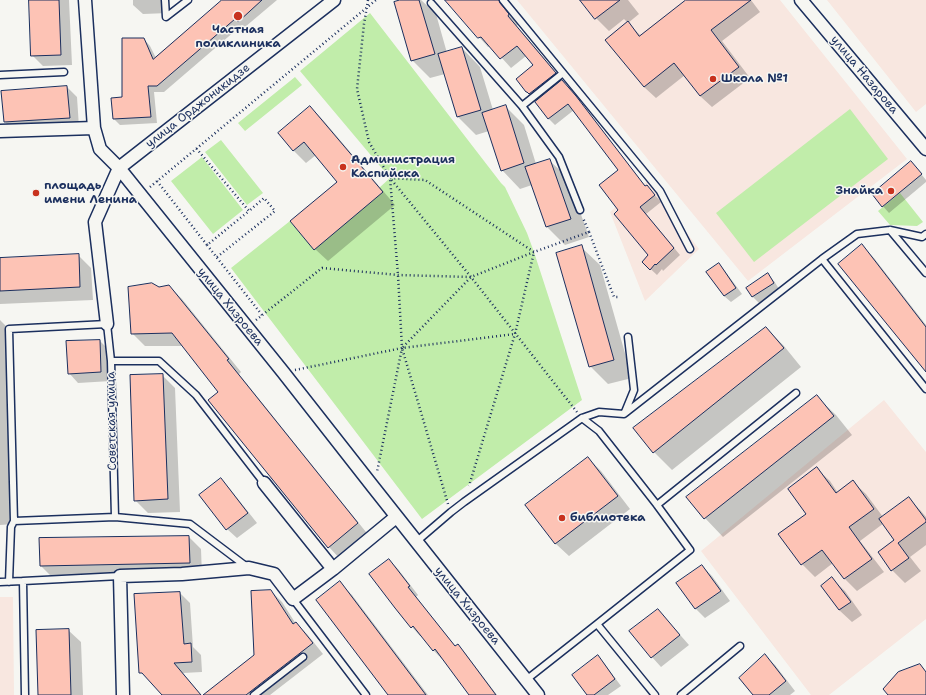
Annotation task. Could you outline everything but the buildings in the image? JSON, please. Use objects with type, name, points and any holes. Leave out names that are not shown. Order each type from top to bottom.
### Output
[{"type":"street","name":"улица Хизроева","points":[[85,0],[94,128],[100,150],[119,168],[283,372],[538,695]]},
{"type":"street","name":"улица Орджоникидзе","points":[[119,168],[334,0]]},
{"type":"street","name":"улица Назарова","points":[[801,0],[926,149]]},
{"type":"street","points":[[0,131],[94,128]]},
{"type":"street","points":[[107,324],[96,222],[119,168]]},
{"type":"street","points":[[264,483],[333,569]]},
{"type":"street","points":[[124,695],[120,576],[182,574],[249,568],[274,574],[294,599],[396,517]]},
{"type":"lane","points":[[165,0],[166,17],[188,0]]},
{"type":"lane","points":[[503,0],[660,191],[690,248]]},
{"type":"lane","points":[[431,2],[522,106],[559,157],[580,210]]},
{"type":"lane","points":[[0,75],[64,72]]},
{"type":"lane","points":[[522,106],[563,73]]},
{"type":"lane","points":[[890,230],[926,273]]},
{"type":"lane","points":[[416,542],[464,502],[582,418],[599,412],[624,414],[857,234],[890,230],[922,237],[926,234]]},
{"type":"lane","points":[[822,260],[926,388]]},
{"type":"lane","points":[[9,582],[11,527],[14,521],[9,329],[107,324],[111,361]]},
{"type":"lane","points":[[624,414],[634,390],[628,337]]},
{"type":"lane","name":"Советская улица","points":[[115,517],[111,361],[159,361],[196,395],[264,483]]},
{"type":"lane","points":[[657,505],[796,393]]},
{"type":"lane","points":[[526,680],[690,550],[599,431],[582,418]]},
{"type":"lane","points":[[14,521],[115,517],[190,524],[249,568]]},
{"type":"lane","points":[[0,582],[120,576]]},
{"type":"lane","points":[[23,581],[25,695]]},
{"type":"lane","points":[[294,599],[366,695]]},
{"type":"lane","points":[[597,624],[655,695]]},
{"type":"lane","points":[[681,695],[740,646]]},
{"type":"lane","points":[[254,695],[303,657]]},
{"type":"path","points":[[368,0],[357,89],[369,142],[390,178],[471,277],[582,418]]},
{"type":"path","points":[[140,195],[376,0]]},
{"type":"path","points":[[196,148],[249,211]]},
{"type":"path","points":[[390,178],[425,180],[534,252]]},
{"type":"path","points":[[390,178],[402,348],[451,512]]},
{"type":"path","points":[[157,181],[262,315]]},
{"type":"path","points":[[207,245],[264,198],[275,211],[217,257]]},
{"type":"path","points":[[580,210],[614,297],[619,297]]},
{"type":"path","points":[[247,328],[322,268],[398,275],[471,277],[589,232]]},
{"type":"path","points":[[464,502],[515,334],[534,252]]},
{"type":"path","points":[[374,488],[402,348],[471,277]]},
{"type":"path","points":[[283,372],[402,348],[515,334]]},
{"type":"shaded area","name":"Школа №1","points":[[517,0],[780,0],[907,159],[748,281]]},
{"type":"shaded area","points":[[827,0],[926,0],[926,104],[916,112]]},
{"type":"shaded area","points":[[647,181],[699,249],[645,301],[610,212]]},
{"type":"shaded area","points":[[884,400],[926,452],[926,619],[829,695],[811,695],[701,551]]},
{"type":"shaded area","points":[[0,597],[13,597],[14,695],[0,695]]},
{"type":"green space","points":[[370,13],[505,187],[527,233],[534,252],[582,400],[422,519],[231,268],[290,221],[314,249],[383,192],[379,188],[390,178],[300,71]]},
{"type":"green space","points":[[295,77],[302,85],[245,131],[238,123]]},
{"type":"green space","points":[[850,109],[888,159],[754,262],[716,213]]},
{"type":"green space","points":[[221,140],[263,193],[247,205],[205,152]]},
{"type":"green space","points":[[202,157],[243,210],[213,234],[171,181]]},
{"type":"green space","points":[[900,193],[923,222],[917,226],[890,225],[878,211]]},
{"type":"place","name":"Частная поликлиника","points":[[238,16]]},
{"type":"place","name":"Школа №1","points":[[713,79]]},
{"type":"place","name":"Администрация Каспийска","points":[[343,167]]},
{"type":"place","name":"Знайка","points":[[891,191]]},
{"type":"place","name":"площадь имени Ленина","points":[[36,193]]},
{"type":"place","name":"библиотека","points":[[562,518]]}]
